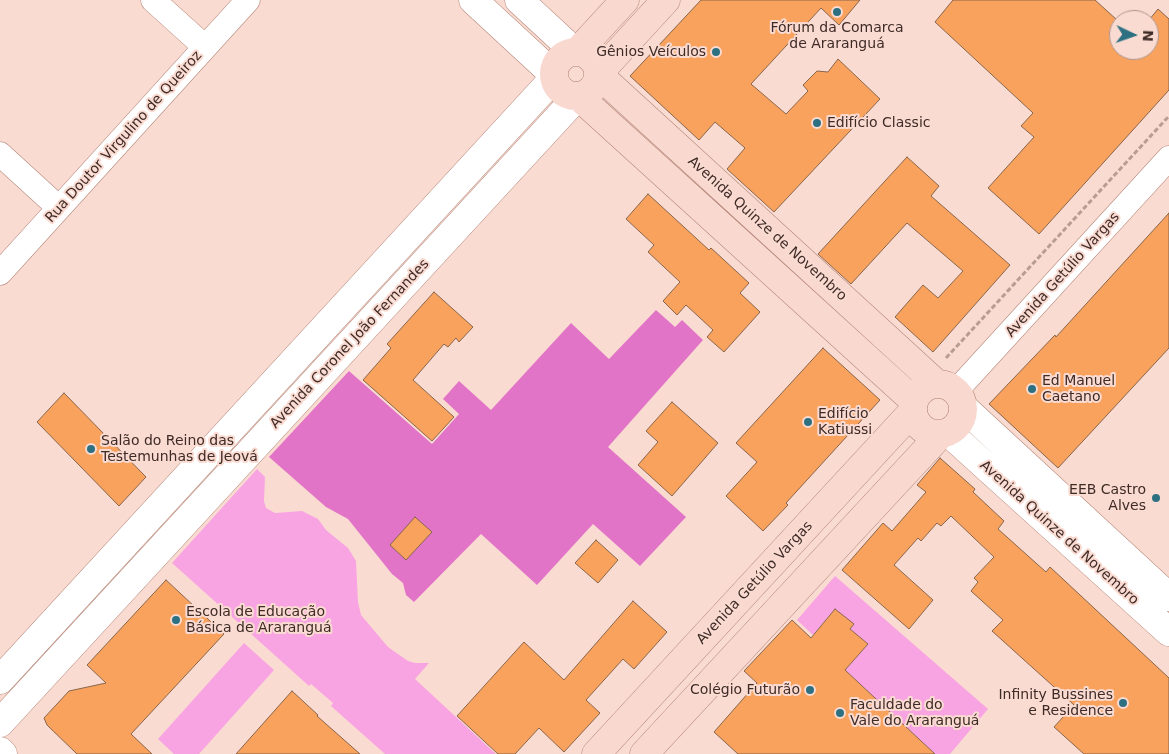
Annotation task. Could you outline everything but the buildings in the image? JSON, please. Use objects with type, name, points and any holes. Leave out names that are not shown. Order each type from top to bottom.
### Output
[{"type":"main road","points":[[625,0],[576,51],[562,56],[557,61],[553,76],[556,84],[565,94],[578,96],[590,91],[598,74],[666,0]]},
{"type":"main road","points":[[576,51],[590,56],[597,67],[598,74]]},
{"type":"main road","name":"Avenida Quinze de Novembro","points":[[598,74],[952,394]]},
{"type":"main road","name":"Avenida Quinze de Novembro","points":[[578,96],[913,406]]},
{"type":"main road","points":[[644,754],[945,434],[955,429],[960,423],[952,394],[923,389],[913,406],[914,419],[925,431],[945,434]]},
{"type":"main road","name":"Avenida Getúlio Vargas","points":[[596,754],[913,406]]},
{"type":"street","points":[[153,0],[205,47]]},
{"type":"street","name":"Rua Doutor Virgulino de Queiroz","points":[[0,273],[248,0]]},
{"type":"street","points":[[0,680],[553,76],[473,0]]},
{"type":"street","points":[[519,0],[576,51]]},
{"type":"street","name":"Avenida Coronel João Fernandes","points":[[0,723],[578,96]]},
{"type":"street","points":[[0,154],[59,208]]},
{"type":"street","name":"Avenida Getúlio Vargas","points":[[952,394],[1169,158]]},
{"type":"street","name":"Avenida Quinze de Novembro","points":[[952,394],[1169,597]]},
{"type":"street","name":"Avenida Quinze de Novembro","points":[[945,434],[1169,632]]},
{"type":"street","points":[[0,751],[3,754]]},
{"type":"path","points":[[946,358],[1169,116]]},
{"type":"shaded area","points":[[656,310],[675,327],[682,320],[703,340],[608,447],[686,517],[640,566],[593,524],[537,585],[481,534],[414,602],[406,595],[403,583],[392,574],[348,519],[326,507],[269,457],[349,371],[432,444],[459,414],[443,399],[459,381],[491,410],[571,323],[609,359]]},
{"type":"shaded area","points":[[257,469],[265,477],[264,501],[266,508],[275,513],[302,511],[318,519],[326,530],[348,548],[356,561],[358,602],[361,615],[388,647],[408,661],[429,663],[415,679],[496,754],[385,754],[331,706],[333,703],[311,684],[309,686],[172,563]]},
{"type":"shaded area","points":[[835,576],[988,709],[950,754],[935,754],[845,670],[868,644],[850,629],[853,625],[835,609],[813,635],[797,620]]},
{"type":"shaded area","points":[[244,643],[274,670],[199,754],[174,754],[158,739]]},
{"type":"place","name":"Fórum da Comarca de Araranguá","points":[[837,12]]},
{"type":"place","name":"Gênios Veículos","points":[[716,52]]},
{"type":"place","name":"Edifício Classic","points":[[817,123]]},
{"type":"place","name":"Ed Manuel Caetano","points":[[1032,389]]},
{"type":"place","name":"Edifício Katiussi","points":[[808,422]]},
{"type":"place","name":"Salão do Reino das Testemunhas de Jeová","points":[[91,449]]},
{"type":"place","name":"EEB Castro Alves","points":[[1156,498]]},
{"type":"place","name":"Escola de Educação Básica de Araranguá","points":[[176,620]]},
{"type":"place","name":"Colégio Futurão","points":[[810,690]]},
{"type":"place","name":"Infinity Bussines e Residence","points":[[1123,703]]},
{"type":"place","name":"Faculdade do Vale do Araranguá","points":[[840,713]]}]
